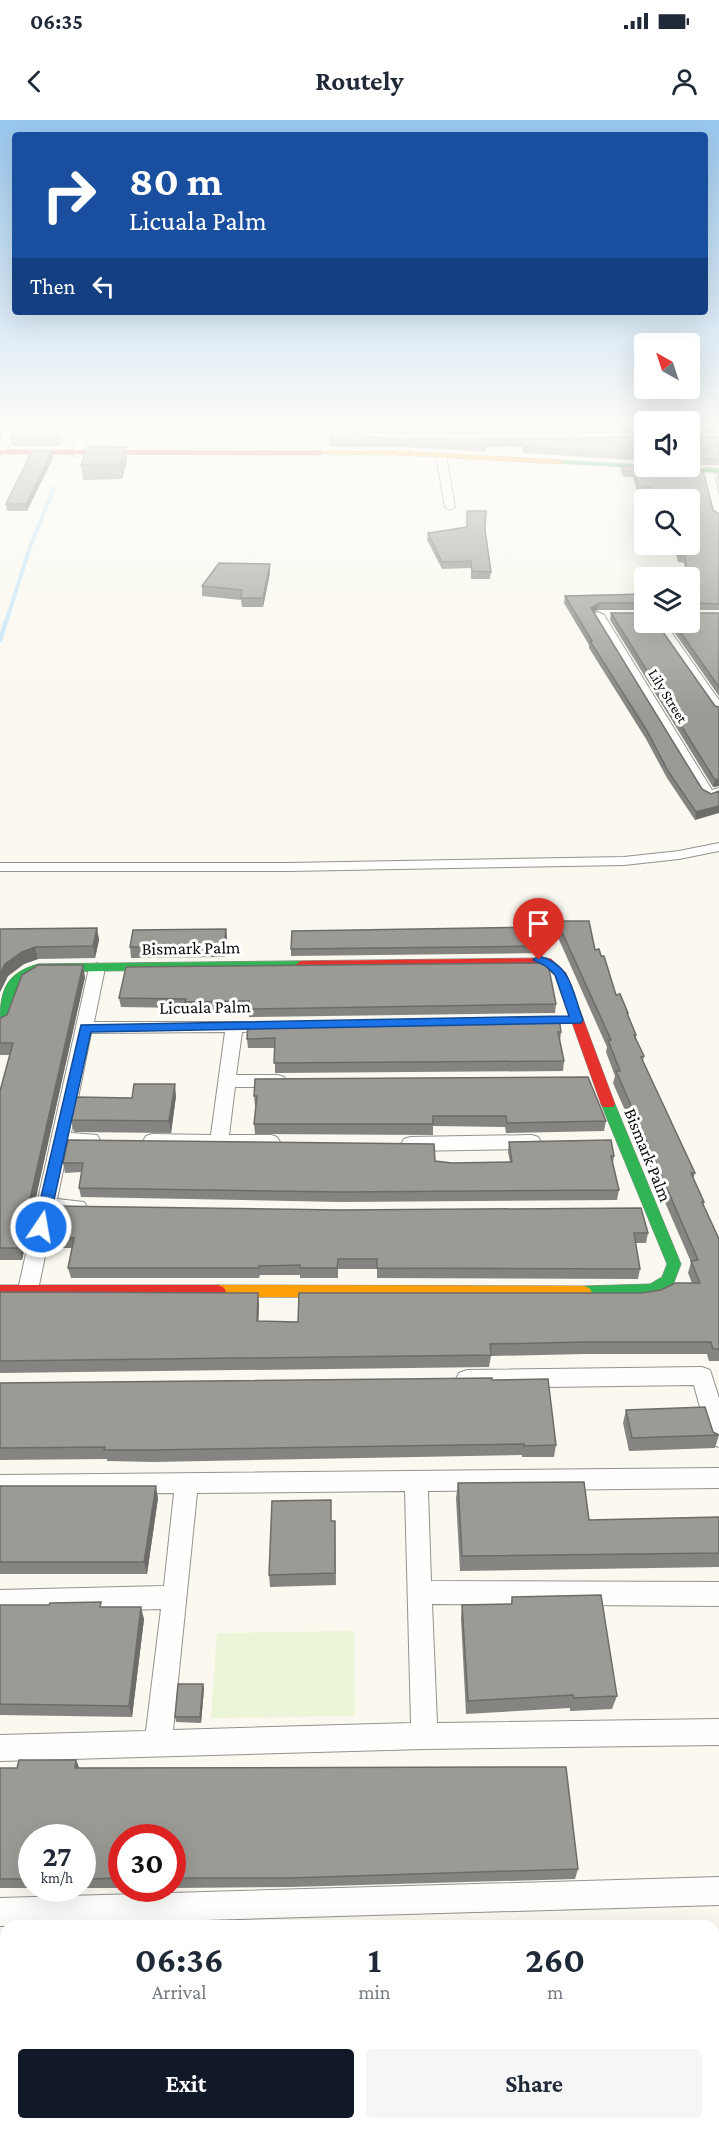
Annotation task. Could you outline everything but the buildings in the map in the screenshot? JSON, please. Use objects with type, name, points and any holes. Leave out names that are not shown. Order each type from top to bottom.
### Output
[{"type":"street","name":"Lily Street","points":[[604,615],[714,793]]},
{"type":"street","name":"Lily Street","points":[[666,633],[719,709]]},
{"type":"street","points":[[0,867],[289,867],[624,861],[679,855],[719,847]]},
{"type":"street","name":"Bismark Palm","points":[[0,1021],[14,980],[26,971],[38,969],[539,960],[550,963],[560,973],[571,1020],[591,1079],[624,1140],[674,1264],[668,1281],[652,1290],[639,1292],[0,1291]]},
{"type":"street","points":[[28,1290],[97,968]]},
{"type":"street","name":"Licuala Palm","points":[[85,1028],[291,1026]]},
{"type":"street","points":[[219,1141],[234,1027]]},
{"type":"street","points":[[227,1081],[298,1081]]},
{"type":"street","points":[[60,1140],[105,1140]]},
{"type":"street","points":[[600,1140],[624,1140]]},
{"type":"street","points":[[139,1141],[290,1142]]},
{"type":"street","points":[[397,1144],[552,1141]]},
{"type":"street","points":[[45,1206],[93,1207]]},
{"type":"street","points":[[626,1209],[650,1209]]},
{"type":"street","points":[[452,1379],[702,1376],[719,1437]]},
{"type":"street","points":[[0,1485],[719,1478]]},
{"type":"street","points":[[416,1481],[424,1736]]},
{"type":"street","points":[[158,1744],[187,1483]]},
{"type":"street","points":[[419,1592],[719,1594]]},
{"type":"street","points":[[0,1602],[175,1598]]},
{"type":"street","points":[[0,1749],[424,1736],[719,1732]]},
{"type":"street","points":[[0,1912],[719,1891]]},
{"type":"green space","points":[[354,1631],[355,1716],[211,1718],[217,1633]]},
{"type":"waterway","points":[[6,622],[39,524]]},
{"type":"waterway","points":[[0,640],[6,621]]},
{"type":"traffic: fast","points":[[0,1021],[7,995],[15,982],[38,968],[301,965]]},
{"type":"traffic: fast","points":[[584,1292],[653,1290],[668,1281],[674,1264],[608,1104]]},
{"type":"traffic: slow","points":[[218,1291],[584,1292]]},
{"type":"traffic: jam","points":[[301,965],[547,962],[560,973],[608,1104]]},
{"type":"traffic: jam","points":[[0,1291],[218,1291]]},
{"type":"route","points":[[41,1227],[85,1028],[576,1020],[560,973],[550,963],[539,960]]}]
